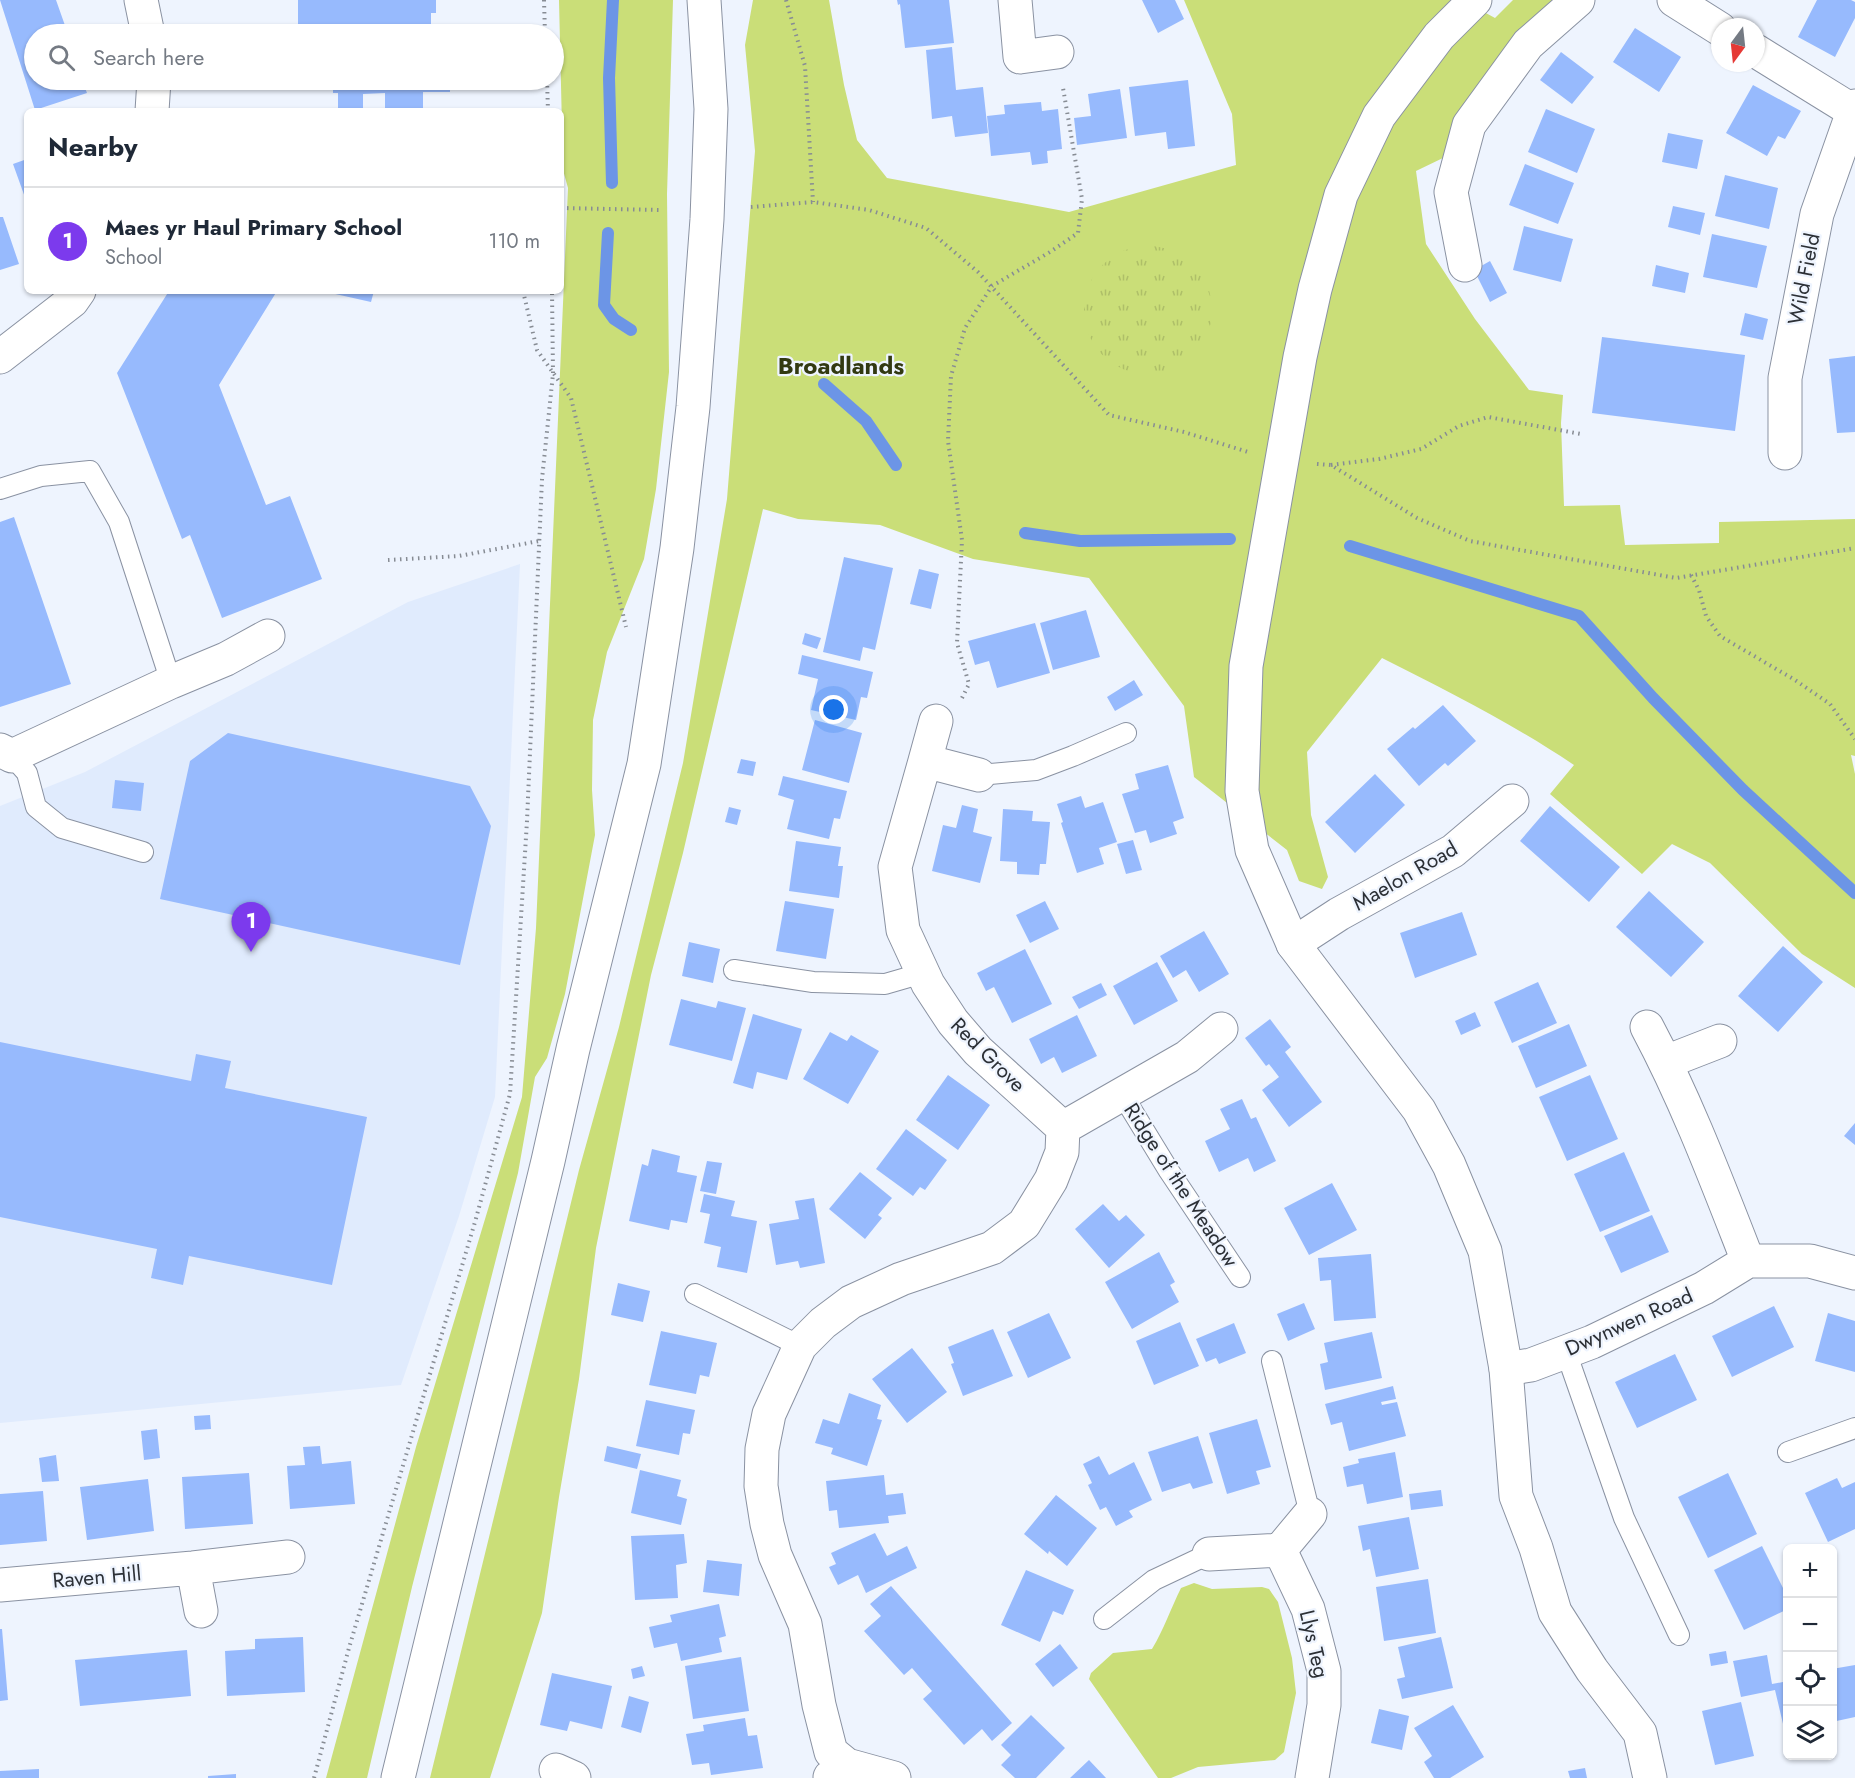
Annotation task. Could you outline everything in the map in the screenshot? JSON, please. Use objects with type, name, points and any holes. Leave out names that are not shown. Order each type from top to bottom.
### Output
[{"type":"street","points":[[141,0],[146,24]]},
{"type":"street","points":[[398,1778],[573,1049],[644,764],[677,548],[693,407],[706,231],[711,109],[704,0]]},
{"type":"street","points":[[1015,0],[1020,57],[1057,52]]},
{"type":"street","points":[[1475,0],[1439,36],[1379,116],[1341,195],[1315,289],[1300,357],[1246,666],[1242,791],[1252,850],[1293,944],[1419,1110],[1449,1165],[1485,1251],[1506,1369],[1516,1496],[1536,1548],[1555,1612],[1592,1670],[1640,1733],[1650,1778]]},
{"type":"street","points":[[1465,265],[1451,192],[1469,125],[1528,44],[1578,0]]},
{"type":"street","points":[[1674,0],[1711,23]]},
{"type":"street","name":"Wild Field","points":[[1765,56],[1854,108],[1817,214],[1785,378],[1785,453]]},
{"type":"street","points":[[152,108],[153,90]]},
{"type":"street","points":[[0,357],[72,301],[78,294]]},
{"type":"street","points":[[6,753],[226,659],[268,636]]},
{"type":"street","name":"Red Grove","points":[[936,721],[896,867],[903,930],[923,973],[953,1023],[978,1051],[1063,1128]]},
{"type":"street","points":[[924,761],[979,775]]},
{"type":"street","name":"Maelon Road","points":[[1293,944],[1339,914],[1453,851],[1512,801]]},
{"type":"street","points":[[1647,1027],[1666,1062],[1713,1171],[1748,1261],[1810,1261],[1855,1273]]},
{"type":"street","name":"Ridge of the Meadow","points":[[1063,1128],[1187,1057],[1221,1029]]},
{"type":"street","points":[[1666,1062],[1720,1041]]},
{"type":"street","points":[[894,1778],[838,1771],[831,1752],[819,1705],[805,1624],[775,1555],[766,1524],[761,1486],[762,1449],[768,1414],[800,1346],[823,1323],[851,1302],[901,1279],[992,1248],[1024,1224],[1051,1180],[1062,1152],[1063,1128]]},
{"type":"street","name":"Dwynwen Road","points":[[1506,1369],[1531,1365],[1592,1341],[1704,1288],[1748,1261]]},
{"type":"street","points":[[1209,1554],[1280,1550],[1310,1514]]},
{"type":"street","name":"Llys Teg","points":[[1280,1550],[1308,1609],[1324,1671],[1324,1705],[1312,1778]]},
{"type":"street","name":"Raven Hill","points":[[0,1585],[288,1557]]},
{"type":"street","points":[[193,1568],[201,1611]]},
{"type":"lane","points":[[0,489],[41,476],[90,471],[119,522],[171,682]]},
{"type":"lane","points":[[979,775],[1036,770],[1126,733]]},
{"type":"lane","points":[[6,753],[27,773],[36,807],[62,828],[143,852]]},
{"type":"lane","points":[[734,970],[813,982],[885,984],[923,973]]},
{"type":"lane","name":"Ridge of the Meadow","points":[[1122,1094],[1240,1277]]},
{"type":"lane","points":[[695,1294],[800,1346]]},
{"type":"lane","points":[[1566,1352],[1624,1518],[1679,1635]]},
{"type":"lane","points":[[1272,1361],[1310,1514]]},
{"type":"lane","points":[[1788,1452],[1855,1428]]},
{"type":"lane","points":[[1104,1619],[1154,1580],[1209,1554]]},
{"type":"path","points":[[544,0],[544,24]]},
{"type":"path","points":[[786,0],[806,66],[813,202]]},
{"type":"path","points":[[936,721],[957,708],[969,684],[957,643],[962,540],[948,441],[951,376],[966,328],[992,286],[1078,233],[1082,199],[1057,52]]},
{"type":"path","points":[[547,90],[548,108]]},
{"type":"path","points":[[751,207],[813,202],[869,210],[926,228],[992,286],[1109,415],[1184,432],[1251,453]]},
{"type":"path","points":[[564,208],[659,210]]},
{"type":"path","points":[[524,294],[537,350],[571,398],[625,625],[658,675]]},
{"type":"path","points":[[314,1778],[349,1648],[475,1222],[510,1094],[527,821],[542,479],[553,374],[552,294]]},
{"type":"path","points":[[1310,463],[1330,465],[1379,459],[1421,449],[1459,426],[1488,417],[1581,434]]},
{"type":"path","points":[[1330,465],[1417,518],[1470,541],[1676,578],[1855,548]]},
{"type":"path","points":[[388,560],[459,556],[539,541]]},
{"type":"path","points":[[1691,575],[1699,590],[1706,616],[1720,636],[1795,680],[1830,704],[1855,739]]},
{"type":"shaded area","points":[[520,564],[495,1097],[459,1216],[401,1385],[0,1423],[0,806],[85,772],[408,602]]},
{"type":"green space","points":[[559,0],[673,0],[667,194],[669,372],[656,489],[644,559],[607,652],[593,720],[592,790],[595,835],[565,994],[547,1058],[535,1077],[518,1173],[412,1587],[367,1778],[326,1778],[416,1447],[522,1097],[536,928],[568,188],[564,174],[564,108],[562,108],[561,90],[564,90],[564,24],[560,24]]},
{"type":"green space","points":[[753,0],[829,0],[844,85],[857,140],[887,178],[1069,212],[1236,165],[1232,114],[1184,0],[1462,0],[1495,18],[1513,0],[1561,0],[1445,157],[1416,171],[1426,244],[1475,319],[1529,390],[1563,395],[1561,423],[1564,506],[1620,505],[1625,545],[1719,543],[1719,522],[1855,519],[1855,756],[1851,755],[1855,774],[1855,988],[1802,954],[1710,863],[1672,844],[1642,874],[1550,794],[1574,765],[1504,722],[1382,658],[1307,752],[1311,815],[1328,877],[1322,889],[1299,881],[1287,850],[1194,777],[1184,706],[1089,578],[973,559],[880,525],[798,519],[763,509],[683,853],[651,975],[596,1248],[579,1379],[542,1613],[490,1778],[430,1778],[579,1170],[619,1027],[683,763],[727,499],[755,151],[745,45]]},
{"type":"green space","points":[[1148,246],[1172,251],[1193,265],[1207,286],[1212,310],[1207,334],[1193,355],[1172,369],[1148,374],[1124,369],[1103,355],[1089,334],[1084,310],[1089,286],[1103,265],[1124,251]]},
{"type":"green space","points":[[1194,1583],[1212,1589],[1262,1587],[1269,1589],[1278,1602],[1292,1658],[1296,1693],[1284,1752],[1275,1760],[1198,1767],[1171,1778],[1158,1778],[1089,1679],[1091,1673],[1113,1653],[1152,1649],[1181,1588]]},
{"type":"building","points":[[0,0],[56,0],[64,24],[24,24],[24,75]]},
{"type":"building","points":[[298,0],[436,0],[436,13],[431,13],[431,24],[298,24]]},
{"type":"building","points":[[897,0],[949,0],[954,43],[905,48],[900,4],[898,5]]},
{"type":"building","points":[[1142,0],[1175,0],[1184,19],[1158,33]]},
{"type":"building","points":[[1817,0],[1855,2],[1855,18],[1835,57],[1798,37]]},
{"type":"building","points":[[1635,28],[1681,57],[1659,92],[1613,62]]},
{"type":"building","points":[[952,47],[956,90],[983,87],[988,133],[955,137],[952,116],[932,119],[926,50]]},
{"type":"building","points":[[1561,52],[1594,77],[1572,104],[1540,80]]},
{"type":"building","points":[[1188,80],[1195,146],[1168,149],[1166,132],[1135,136],[1129,87]]},
{"type":"building","points":[[1753,85],[1801,111],[1785,139],[1778,136],[1767,156],[1726,133]]},
{"type":"building","points":[[1120,89],[1127,138],[1077,145],[1074,118],[1091,116],[1088,94]]},
{"type":"building","points":[[29,90],[86,90],[87,93],[41,108],[34,108]]},
{"type":"building","points":[[333,90],[450,90],[450,92],[423,92],[423,108],[385,108],[385,93],[363,94],[363,108],[338,108],[338,93],[333,93]]},
{"type":"building","points":[[1041,102],[1042,111],[1058,109],[1062,149],[1047,151],[1048,163],[1032,165],[1030,152],[991,156],[987,116],[1005,114],[1004,105]]},
{"type":"building","points":[[1546,109],[1595,129],[1577,173],[1528,152]]},
{"type":"building","points":[[1668,133],[1703,140],[1697,169],[1662,162]]},
{"type":"building","points":[[24,160],[24,195],[13,164]]},
{"type":"building","points":[[1525,164],[1574,183],[1558,224],[1509,205]]},
{"type":"building","points":[[1725,175],[1778,188],[1769,229],[1715,216]]},
{"type":"building","points":[[1673,206],[1705,213],[1700,235],[1668,227]]},
{"type":"building","points":[[0,217],[3,217],[19,264],[0,270]]},
{"type":"building","points":[[1524,226],[1573,239],[1561,282],[1513,270]]},
{"type":"building","points":[[1712,234],[1767,246],[1757,288],[1703,277]]},
{"type":"building","points":[[1490,261],[1507,293],[1490,302],[1474,270]]},
{"type":"building","points":[[1656,265],[1689,273],[1685,293],[1652,286]]},
{"type":"building","points":[[167,294],[275,294],[219,385],[266,505],[290,496],[322,579],[222,618],[190,535],[182,539],[117,373]]},
{"type":"building","points":[[335,294],[373,294],[371,302]]},
{"type":"building","points":[[1745,313],[1768,319],[1763,340],[1740,335]]},
{"type":"building","points":[[1602,337],[1745,355],[1735,431],[1592,413]]},
{"type":"building","points":[[1855,356],[1855,432],[1837,433],[1829,359]]},
{"type":"building","points":[[14,517],[71,684],[0,707],[0,522]]},
{"type":"building","points":[[844,557],[893,568],[875,650],[863,647],[860,661],[823,652]]},
{"type":"building","points":[[919,569],[939,574],[931,609],[910,604]]},
{"type":"building","points":[[1086,610],[1100,657],[1053,670],[1040,623]]},
{"type":"building","points":[[1035,623],[1050,673],[997,688],[989,661],[975,665],[968,641]]},
{"type":"building","points":[[805,633],[821,638],[817,649],[802,644]]},
{"type":"building","points":[[802,655],[873,672],[867,698],[861,697],[856,720],[811,710],[818,679],[798,674]]},
{"type":"building","points":[[1134,680],[1143,695],[1115,711],[1107,697]]},
{"type":"building","points":[[1443,705],[1476,741],[1448,766],[1445,763],[1419,786],[1387,749]]},
{"type":"building","points":[[815,720],[862,733],[849,783],[802,770]]},
{"type":"building","points":[[228,733],[470,786],[491,826],[460,965],[160,899],[190,761]]},
{"type":"building","points":[[741,759],[756,762],[753,776],[737,773]]},
{"type":"building","points":[[1168,765],[1184,818],[1173,822],[1177,834],[1150,843],[1146,830],[1135,833],[1122,794],[1139,789],[1135,774]]},
{"type":"building","points":[[1375,774],[1405,805],[1355,853],[1325,822]]},
{"type":"building","points":[[783,776],[847,791],[840,819],[834,818],[829,839],[787,829],[794,800],[778,795]]},
{"type":"building","points":[[115,780],[144,783],[141,811],[112,808]]},
{"type":"building","points":[[1081,796],[1085,808],[1103,802],[1117,842],[1099,848],[1104,864],[1077,873],[1057,804]]},
{"type":"building","points":[[962,805],[978,809],[973,832],[992,837],[980,883],[932,871],[943,825],[956,828]]},
{"type":"building","points":[[1550,806],[1620,867],[1589,902],[1520,841]]},
{"type":"building","points":[[729,807],[741,810],[737,825],[725,822]]},
{"type":"building","points":[[1003,809],[1033,811],[1032,821],[1050,822],[1046,864],[1040,864],[1039,875],[1017,874],[1017,862],[1000,861]]},
{"type":"building","points":[[1133,840],[1142,870],[1126,874],[1117,844]]},
{"type":"building","points":[[796,841],[841,847],[838,866],[843,866],[839,898],[789,891]]},
{"type":"building","points":[[1649,891],[1704,942],[1671,977],[1616,927]]},
{"type":"building","points":[[785,901],[834,909],[826,959],[776,951]]},
{"type":"building","points":[[1045,901],[1059,929],[1030,943],[1016,915]]},
{"type":"building","points":[[1462,912],[1477,955],[1415,978],[1400,933]]},
{"type":"building","points":[[1204,931],[1229,974],[1199,992],[1186,970],[1173,978],[1160,956]]},
{"type":"building","points":[[689,942],[720,949],[713,983],[682,976]]},
{"type":"building","points":[[1783,946],[1823,982],[1778,1032],[1738,996]]},
{"type":"building","points":[[1025,949],[1052,1004],[1012,1023],[994,987],[986,991],[977,973]]},
{"type":"building","points":[[1157,962],[1178,1001],[1134,1025],[1113,986]]},
{"type":"building","points":[[1538,982],[1557,1023],[1512,1043],[1494,1002]]},
{"type":"building","points":[[1101,983],[1107,995],[1079,1009],[1072,997]]},
{"type":"building","points":[[681,999],[716,1008],[718,1001],[746,1008],[732,1061],[669,1045]]},
{"type":"building","points":[[1475,1012],[1481,1026],[1461,1035],[1455,1021]]},
{"type":"building","points":[[753,1014],[802,1029],[787,1080],[757,1072],[753,1089],[733,1083]]},
{"type":"building","points":[[1077,1015],[1097,1056],[1062,1073],[1054,1057],[1041,1064],[1029,1039]]},
{"type":"building","points":[[1270,1019],[1291,1047],[1285,1052],[1322,1102],[1289,1127],[1262,1090],[1279,1077],[1269,1064],[1266,1066],[1245,1038]]},
{"type":"building","points":[[1569,1024],[1587,1066],[1536,1088],[1518,1046]]},
{"type":"building","points":[[830,1032],[847,1041],[851,1035],[879,1051],[848,1104],[803,1079]]},
{"type":"building","points":[[0,1042],[191,1081],[196,1054],[231,1061],[225,1088],[367,1117],[332,1285],[189,1256],[183,1285],[151,1278],[157,1249],[0,1217]]},
{"type":"building","points":[[948,1075],[990,1105],[958,1150],[916,1120]]},
{"type":"building","points":[[1590,1075],[1618,1139],[1567,1161],[1539,1097]]},
{"type":"building","points":[[1242,1099],[1251,1119],[1256,1117],[1276,1161],[1254,1172],[1248,1158],[1219,1172],[1205,1141],[1230,1129],[1220,1109]]},
{"type":"building","points":[[1855,1123],[1855,1145],[1844,1136]]},
{"type":"building","points":[[906,1129],[947,1160],[925,1190],[920,1187],[913,1196],[876,1169]]},
{"type":"building","points":[[652,1149],[680,1156],[677,1172],[697,1176],[687,1223],[671,1220],[669,1230],[629,1221],[642,1164],[648,1166]]},
{"type":"building","points":[[1624,1152],[1650,1211],[1600,1232],[1574,1174]]},
{"type":"building","points":[[707,1161],[722,1163],[716,1194],[700,1191]]},
{"type":"building","points":[[860,1172],[892,1198],[878,1215],[882,1218],[865,1239],[829,1209]]},
{"type":"building","points":[[1332,1183],[1357,1230],[1309,1255],[1284,1208]]},
{"type":"building","points":[[704,1194],[735,1201],[731,1216],[757,1221],[747,1273],[717,1267],[721,1247],[704,1243],[710,1214],[700,1212]]},
{"type":"building","points":[[814,1198],[825,1263],[800,1268],[798,1261],[776,1265],[769,1224],[799,1219],[795,1201]]},
{"type":"building","points":[[1103,1204],[1119,1221],[1126,1215],[1145,1235],[1109,1268],[1075,1229]]},
{"type":"building","points":[[1652,1215],[1669,1252],[1621,1273],[1604,1236]]},
{"type":"building","points":[[1159,1252],[1175,1282],[1170,1285],[1179,1302],[1132,1329],[1105,1282]]},
{"type":"building","points":[[1371,1254],[1376,1318],[1334,1321],[1331,1280],[1320,1281],[1318,1258]]},
{"type":"building","points":[[618,1283],[650,1291],[643,1322],[611,1315]]},
{"type":"building","points":[[1304,1303],[1315,1329],[1288,1341],[1277,1314]]},
{"type":"building","points":[[1774,1306],[1794,1347],[1732,1377],[1712,1336]]},
{"type":"building","points":[[1049,1313],[1071,1358],[1028,1378],[1007,1332]]},
{"type":"building","points":[[1828,1313],[1855,1321],[1855,1372],[1815,1361]]},
{"type":"building","points":[[1180,1322],[1199,1366],[1154,1385],[1136,1341]]},
{"type":"building","points":[[1234,1323],[1246,1353],[1219,1364],[1216,1358],[1206,1362],[1196,1339]]},
{"type":"building","points":[[993,1329],[1013,1376],[963,1396],[951,1364],[954,1363],[948,1347]]},
{"type":"building","points":[[661,1331],[717,1343],[709,1377],[700,1375],[696,1394],[649,1385]]},
{"type":"building","points":[[1372,1332],[1382,1378],[1325,1390],[1320,1364],[1328,1362],[1324,1343]]},
{"type":"building","points":[[912,1348],[947,1392],[907,1423],[872,1379]]},
{"type":"building","points":[[1675,1354],[1697,1400],[1637,1428],[1615,1382]]},
{"type":"building","points":[[1393,1386],[1396,1399],[1381,1402],[1382,1405],[1397,1402],[1406,1436],[1349,1451],[1342,1422],[1331,1425],[1325,1404]]},
{"type":"building","points":[[849,1393],[881,1405],[877,1419],[882,1420],[867,1466],[831,1454],[833,1448],[815,1443],[823,1419],[839,1424]]},
{"type":"building","points":[[646,1400],[695,1410],[690,1434],[683,1433],[679,1455],[636,1446]]},
{"type":"building","points":[[210,1415],[211,1429],[195,1430],[194,1416]]},
{"type":"building","points":[[1257,1419],[1271,1467],[1256,1471],[1260,1484],[1227,1494],[1209,1433]]},
{"type":"building","points":[[157,1429],[160,1458],[144,1460],[141,1431]]},
{"type":"building","points":[[1198,1436],[1213,1483],[1193,1489],[1190,1483],[1162,1492],[1148,1452]]},
{"type":"building","points":[[320,1446],[322,1464],[351,1461],[355,1504],[290,1509],[287,1466],[305,1465],[303,1447]]},
{"type":"building","points":[[607,1446],[641,1454],[637,1469],[604,1461]]},
{"type":"building","points":[[1395,1452],[1403,1497],[1367,1504],[1363,1484],[1347,1487],[1343,1467],[1359,1463],[1358,1459]]},
{"type":"building","points":[[56,1455],[59,1481],[42,1482],[39,1458]]},
{"type":"building","points":[[1099,1456],[1109,1475],[1134,1462],[1152,1500],[1129,1511],[1133,1517],[1116,1526],[1106,1507],[1100,1510],[1088,1485],[1092,1483],[1083,1464]]},
{"type":"building","points":[[640,1470],[681,1480],[677,1496],[687,1499],[681,1525],[631,1513]]},
{"type":"building","points":[[249,1473],[253,1524],[185,1529],[182,1477]]},
{"type":"building","points":[[1728,1473],[1757,1534],[1708,1558],[1678,1497]]},
{"type":"building","points":[[884,1475],[886,1495],[903,1493],[906,1514],[888,1516],[889,1523],[839,1528],[837,1510],[829,1511],[826,1481]]},
{"type":"building","points":[[1837,1478],[1842,1488],[1855,1482],[1855,1529],[1828,1542],[1805,1493]]},
{"type":"building","points":[[148,1479],[154,1531],[87,1540],[80,1487]]},
{"type":"building","points":[[1441,1490],[1443,1506],[1411,1510],[1409,1494]]},
{"type":"building","points":[[43,1491],[47,1541],[0,1545],[0,1494]]},
{"type":"building","points":[[1056,1495],[1097,1528],[1067,1566],[1024,1534]]},
{"type":"building","points":[[1409,1517],[1419,1569],[1376,1577],[1370,1549],[1363,1551],[1358,1526]]},
{"type":"building","points":[[875,1533],[887,1556],[907,1546],[917,1568],[866,1593],[858,1575],[838,1585],[829,1567],[836,1564],[831,1553]]},
{"type":"building","points":[[684,1534],[687,1563],[676,1565],[678,1598],[635,1600],[631,1536]]},
{"type":"building","points":[[1762,1546],[1783,1588],[1783,1611],[1744,1630],[1714,1570]]},
{"type":"building","points":[[707,1560],[742,1564],[739,1596],[703,1592]]},
{"type":"building","points":[[1026,1570],[1074,1590],[1063,1615],[1053,1611],[1040,1642],[1001,1625]]},
{"type":"building","points":[[1428,1579],[1436,1633],[1384,1641],[1376,1587]]},
{"type":"building","points":[[891,1586],[1012,1723],[992,1741],[982,1729],[964,1745],[923,1699],[932,1691],[912,1668],[904,1675],[864,1631],[881,1616],[870,1604]]},
{"type":"building","points":[[719,1604],[726,1636],[719,1638],[722,1652],[681,1661],[677,1643],[654,1648],[649,1627],[672,1622],[670,1615]]},
{"type":"building","points":[[0,1629],[2,1629],[8,1700],[0,1701]]},
{"type":"building","points":[[303,1637],[305,1692],[227,1696],[225,1651],[255,1649],[255,1639]]},
{"type":"building","points":[[1441,1637],[1453,1688],[1402,1699],[1397,1679],[1405,1677],[1398,1647]]},
{"type":"building","points":[[1060,1644],[1078,1668],[1053,1687],[1035,1664]]},
{"type":"building","points":[[187,1650],[191,1696],[80,1706],[75,1660]]},
{"type":"building","points":[[1726,1651],[1728,1663],[1711,1666],[1709,1654]]},
{"type":"building","points":[[1767,1655],[1772,1684],[1783,1682],[1783,1724],[1775,1690],[1741,1697],[1733,1661]]},
{"type":"building","points":[[741,1657],[749,1711],[693,1719],[685,1666]]},
{"type":"building","points":[[1855,1665],[1855,1717],[1837,1721],[1837,1706],[1837,1668]]},
{"type":"building","points":[[642,1666],[645,1676],[633,1679],[631,1669]]},
{"type":"building","points":[[552,1673],[612,1686],[602,1729],[570,1721],[567,1731],[540,1725]]},
{"type":"building","points":[[629,1696],[649,1702],[641,1733],[621,1727]]},
{"type":"building","points":[[1741,1702],[1754,1756],[1715,1765],[1702,1711]]},
{"type":"building","points":[[1453,1705],[1484,1757],[1450,1778],[1434,1778],[1424,1762],[1432,1756],[1414,1728]]},
{"type":"building","points":[[1379,1709],[1409,1716],[1402,1750],[1371,1743]]},
{"type":"building","points":[[1031,1715],[1065,1748],[1036,1778],[1015,1778],[1001,1765],[1011,1755],[1001,1745]]},
{"type":"building","points":[[745,1718],[748,1736],[757,1735],[763,1768],[711,1775],[709,1763],[692,1765],[686,1734],[704,1731],[703,1725]]},
{"type":"building","points":[[1089,1760],[1106,1778],[1070,1778]]},
{"type":"building","points":[[1585,1768],[1587,1778],[1570,1778],[1568,1771]]},
{"type":"building","points":[[39,1769],[39,1778],[0,1778],[0,1771]]},
{"type":"building","points":[[236,1774],[236,1778],[208,1778],[208,1776]]},
{"type":"waterway","points":[[612,183],[609,78],[613,0]]},
{"type":"waterway","points":[[608,233],[604,305],[614,319],[631,330]]},
{"type":"waterway","points":[[824,384],[866,421],[896,465]]},
{"type":"waterway","points":[[1025,533],[1080,541],[1230,539]]},
{"type":"waterway","points":[[1350,546],[1579,616],[1653,698],[1743,790],[1855,893]]},
{"type":"place","name":"Maes yr Haul Primary School","points":[[251,952]]},
{"type":"district","name":"Broadlands","points":[[841,365]]}]
